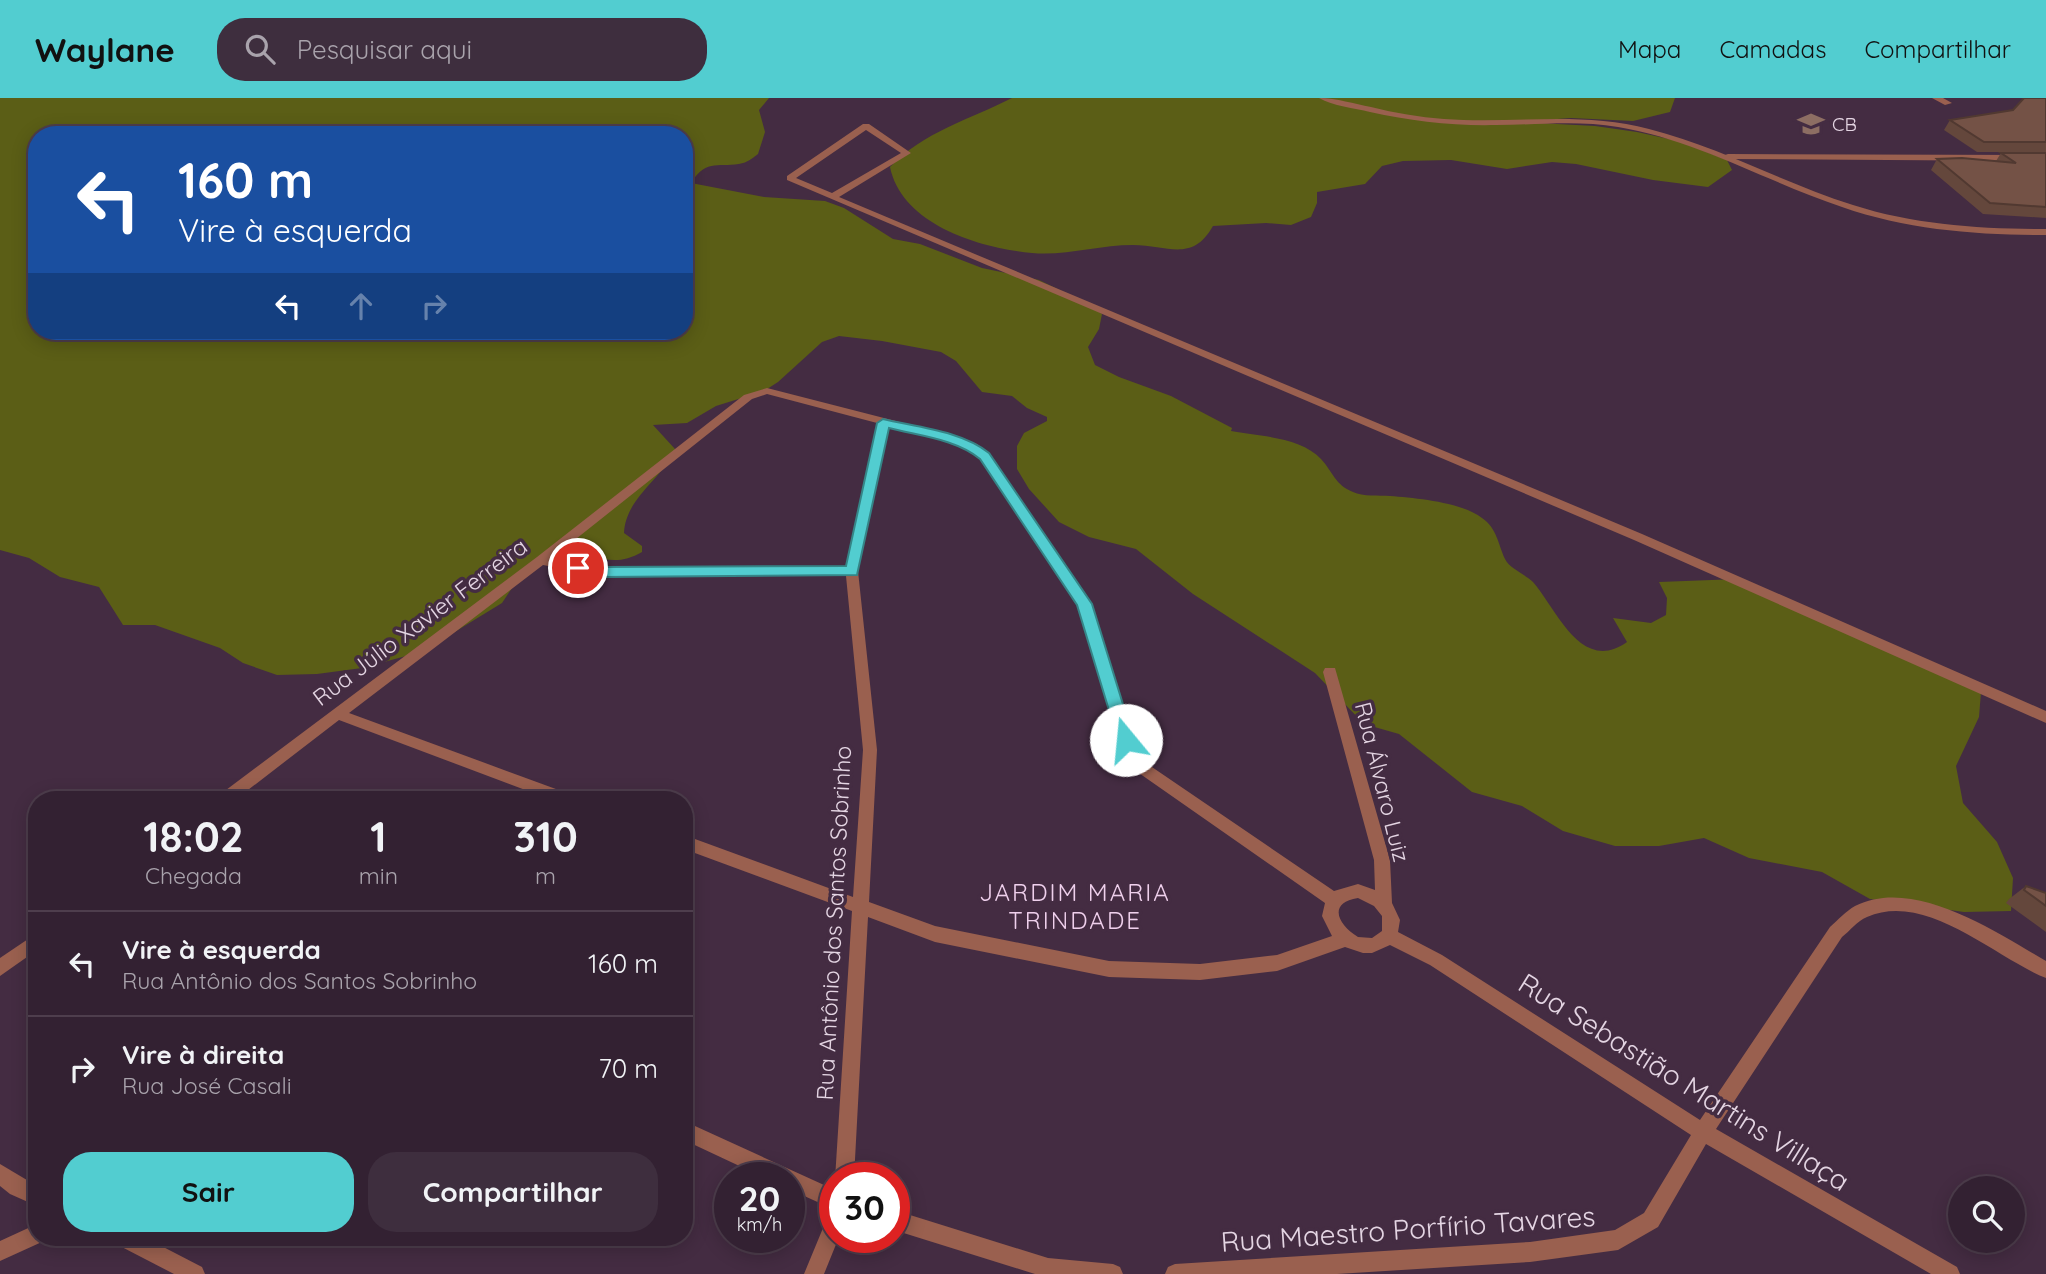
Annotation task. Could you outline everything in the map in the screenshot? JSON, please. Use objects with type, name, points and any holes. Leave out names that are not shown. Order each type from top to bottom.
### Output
[{"type":"street","points":[[1323,98],[1393,116],[1428,120],[1478,123],[1563,119],[1617,124],[1670,136],[1846,206],[1883,216],[1919,224],[2046,232]]},
{"type":"street","points":[[1937,98],[1948,103]]},
{"type":"street","points":[[832,197],[907,153],[866,126],[790,178],[832,197],[1625,532],[2046,717]]},
{"type":"street","points":[[1728,157],[2046,158]]},
{"type":"street","name":"Rua Júlio Xavier Ferreira","points":[[235,791],[541,560],[748,397],[767,391],[782,393],[883,423]]},
{"type":"street","points":[[883,423],[954,440],[973,447],[984,456],[1084,604],[1126,740],[1141,767],[1334,900]]},
{"type":"street","name":"Rua Antônio dos Santos Sobrinho","points":[[845,1162],[870,750],[852,571],[883,423]]},
{"type":"street","points":[[541,560],[601,572],[852,571]]},
{"type":"street","name":"Rua Álvaro Luiz","points":[[1330,672],[1382,860],[1384,904]]},
{"type":"street","points":[[337,714],[546,791]]},
{"type":"street","points":[[693,845],[935,934],[1109,969],[1200,972],[1277,962],[1346,939]]},
{"type":"street","points":[[1358,891],[1367,893],[1384,904],[1392,920],[1389,936],[1375,946],[1365,946],[1346,939],[1338,933],[1330,916],[1334,900],[1340,895],[1358,891]]},
{"type":"street","name":"Rua Maestro Porfírio Tavares","points":[[1175,1274],[1530,1252],[1618,1240],[1651,1220],[1703,1132],[1836,932],[1861,911],[1893,904],[1962,922],[2046,970]]},
{"type":"street","name":"Rua Sebastião Martins Villaça","points":[[1389,936],[1436,960],[1703,1132],[1950,1274]]},
{"type":"street","points":[[0,968],[28,947]]},
{"type":"street","points":[[693,1133],[754,1162]]},
{"type":"street","points":[[0,1174],[28,1192]]},
{"type":"street","points":[[910,1225],[1048,1268],[1113,1274]]},
{"type":"street","points":[[0,1251],[28,1238]]},
{"type":"street","points":[[141,1246],[195,1274]]},
{"type":"street","points":[[814,1274],[823,1253]]},
{"type":"shaded area","points":[[0,98],[769,98],[759,110],[765,132],[758,154],[743,163],[708,167],[693,180],[693,126],[28,126],[28,340],[693,340],[693,183],[764,197],[825,201],[844,208],[893,239],[920,244],[982,268],[1039,280],[1082,301],[1102,314],[1099,329],[1088,347],[1095,365],[1171,396],[1232,428],[1231,431],[1302,446],[1321,459],[1338,482],[1357,494],[1438,502],[1462,508],[1482,518],[1494,531],[1507,563],[1533,582],[1571,634],[1596,650],[1611,650],[1627,642],[1613,618],[1651,623],[1666,615],[1667,598],[1659,582],[1738,579],[1981,692],[1979,717],[1956,766],[1963,803],[1997,842],[2013,878],[2011,911],[1964,912],[1870,899],[1822,872],[1749,858],[1704,838],[1659,846],[1615,846],[1563,831],[1522,806],[1472,792],[1399,734],[1364,724],[1315,673],[1193,594],[1136,549],[1089,537],[1059,522],[1029,489],[1017,469],[1017,446],[1024,433],[1047,421],[1047,417],[1027,408],[1012,396],[982,392],[956,361],[941,352],[882,341],[839,336],[822,342],[778,382],[764,391],[716,406],[687,423],[653,425],[675,449],[661,471],[637,499],[626,520],[624,533],[642,546],[642,552],[622,560],[603,559],[564,543],[518,579],[502,603],[448,636],[406,656],[362,668],[317,674],[277,675],[243,663],[220,648],[155,625],[123,625],[99,587],[60,577],[29,558],[0,550]]},
{"type":"shaded area","points":[[1012,98],[1675,98],[1670,112],[1633,121],[1571,118],[1519,122],[1595,126],[1678,141],[1727,160],[1732,170],[1708,187],[1653,180],[1576,164],[1552,162],[1507,169],[1451,160],[1403,161],[1382,166],[1365,184],[1317,192],[1317,203],[1311,217],[1291,225],[1266,223],[1213,226],[1197,245],[1188,248],[1133,245],[1032,253],[967,239],[926,218],[910,204],[897,187],[890,167],[932,135]]},
{"type":"building","points":[[2024,98],[2046,98],[2046,142],[1984,142],[1950,120],[2013,110]]},
{"type":"building","points":[[2001,153],[2046,153],[2046,207],[1990,203],[1937,159],[1962,158],[2016,163]]},
{"type":"building","points":[[2026,886],[2046,893],[2046,906],[2024,890]]},
{"type":"place","name":"CB","points":[[1811,124]]},
{"type":"district","name":"JARDIM MARIA TRINDADE","points":[[1075,907]]},
{"type":"route","points":[[578,568],[601,572],[852,571],[883,423],[954,440],[973,447],[984,456],[1084,604],[1126,740]]}]
